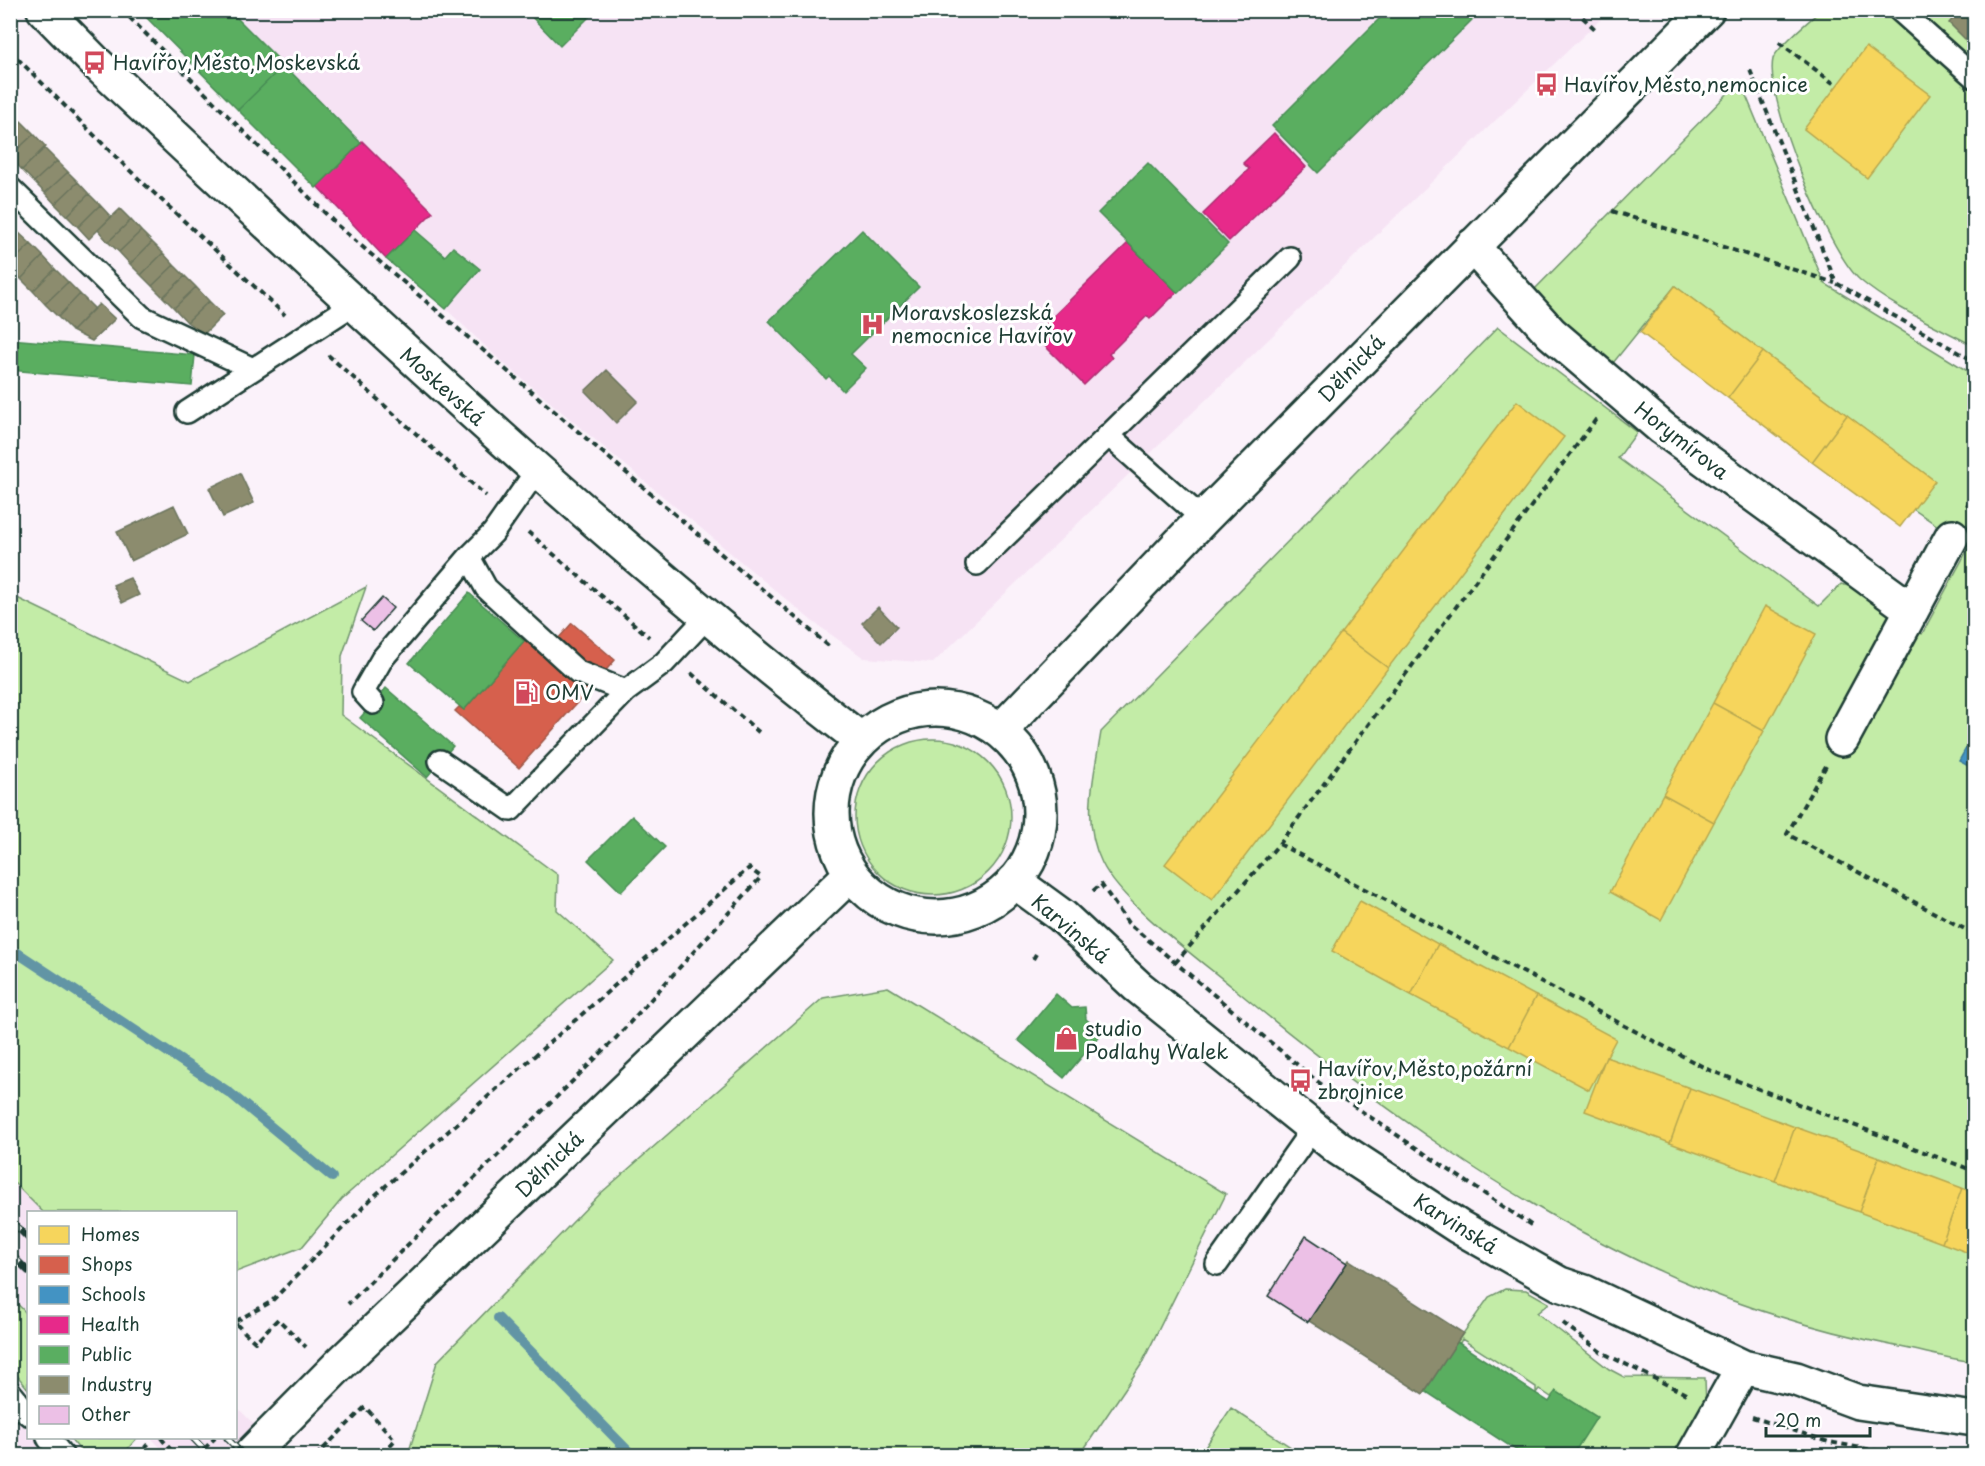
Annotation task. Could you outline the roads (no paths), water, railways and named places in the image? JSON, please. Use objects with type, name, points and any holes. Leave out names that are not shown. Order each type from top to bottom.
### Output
[{"type":"street","name":"Moskevská","points":[[44,10],[104,70],[354,304],[537,470],[706,617],[860,739]]},
{"type":"street","name":"Dělnická","points":[[1000,731],[1203,519],[1707,10]]},
{"type":"street","name":"Horymírova","points":[[1472,246],[1551,333],[1662,428],[1912,610]]},
{"type":"street","points":[[1842,739],[1952,536]]},
{"type":"street","points":[[935,709],[969,715],[1000,731],[1027,763],[1036,783],[1040,803],[1040,824],[1035,845],[1027,865],[1014,881],[997,898],[976,909],[954,916],[931,917],[908,914],[886,904],[867,891],[851,874],[836,843],[832,826],[832,800],[839,774],[860,739],[890,718],[935,709]]},
{"type":"street","name":"Dělnická","points":[[249,1455],[338,1366],[851,874]]},
{"type":"street","name":"Karvinská","points":[[1014,881],[1062,916],[1137,986],[1338,1148],[1460,1227],[1560,1284],[1584,1292],[1743,1367],[1796,1379],[1858,1402],[1974,1419]]},
{"type":"street","points":[[1693,1455],[1743,1367]]},
{"type":"lane","points":[[1899,10],[1974,77]]},
{"type":"lane","points":[[10,188],[142,317],[253,369]]},
{"type":"lane","points":[[977,564],[1290,258]]},
{"type":"lane","points":[[187,412],[354,304]]},
{"type":"lane","points":[[1108,435],[1203,519]]},
{"type":"lane","points":[[373,703],[363,692],[382,659],[469,557],[494,533],[537,470]]},
{"type":"lane","points":[[469,557],[486,588],[578,672],[626,691]]},
{"type":"lane","points":[[440,761],[511,810],[626,691],[671,656],[706,617]]},
{"type":"lane","points":[[1217,1264],[1313,1128]]},
{"type":"lane","points":[[10,1392],[27,1413]]},
{"type":"lane","points":[[50,1439],[63,1455]]},
{"type":"waterway","points":[[10,948],[230,1093],[332,1177]]},
{"type":"waterway","points":[[498,1318],[633,1456]]},
{"type":"railway","points":[[10,1220],[27,1237]]},
{"type":"railway","points":[[10,1253],[27,1270]]},
{"type":"railway","points":[[194,1439],[210,1456]]},
{"type":"railway","points":[[228,1439],[244,1456]]},
{"type":"place","name":"Havířov,Město,Moskevská","points":[[95,62]]},
{"type":"place","name":"Havířov,Město,nemocnice","points":[[1546,84]]},
{"type":"place","name":"Moravskoslezská nemocnice Havířov","points":[[873,324]]},
{"type":"place","name":"OMV","points":[[527,692]]},
{"type":"place","name":"studio Podlahy Walek","points":[[1067,1039]]},
{"type":"place","name":"Havířov,Město,požární zbrojnice","points":[[1300,1080]]}]
